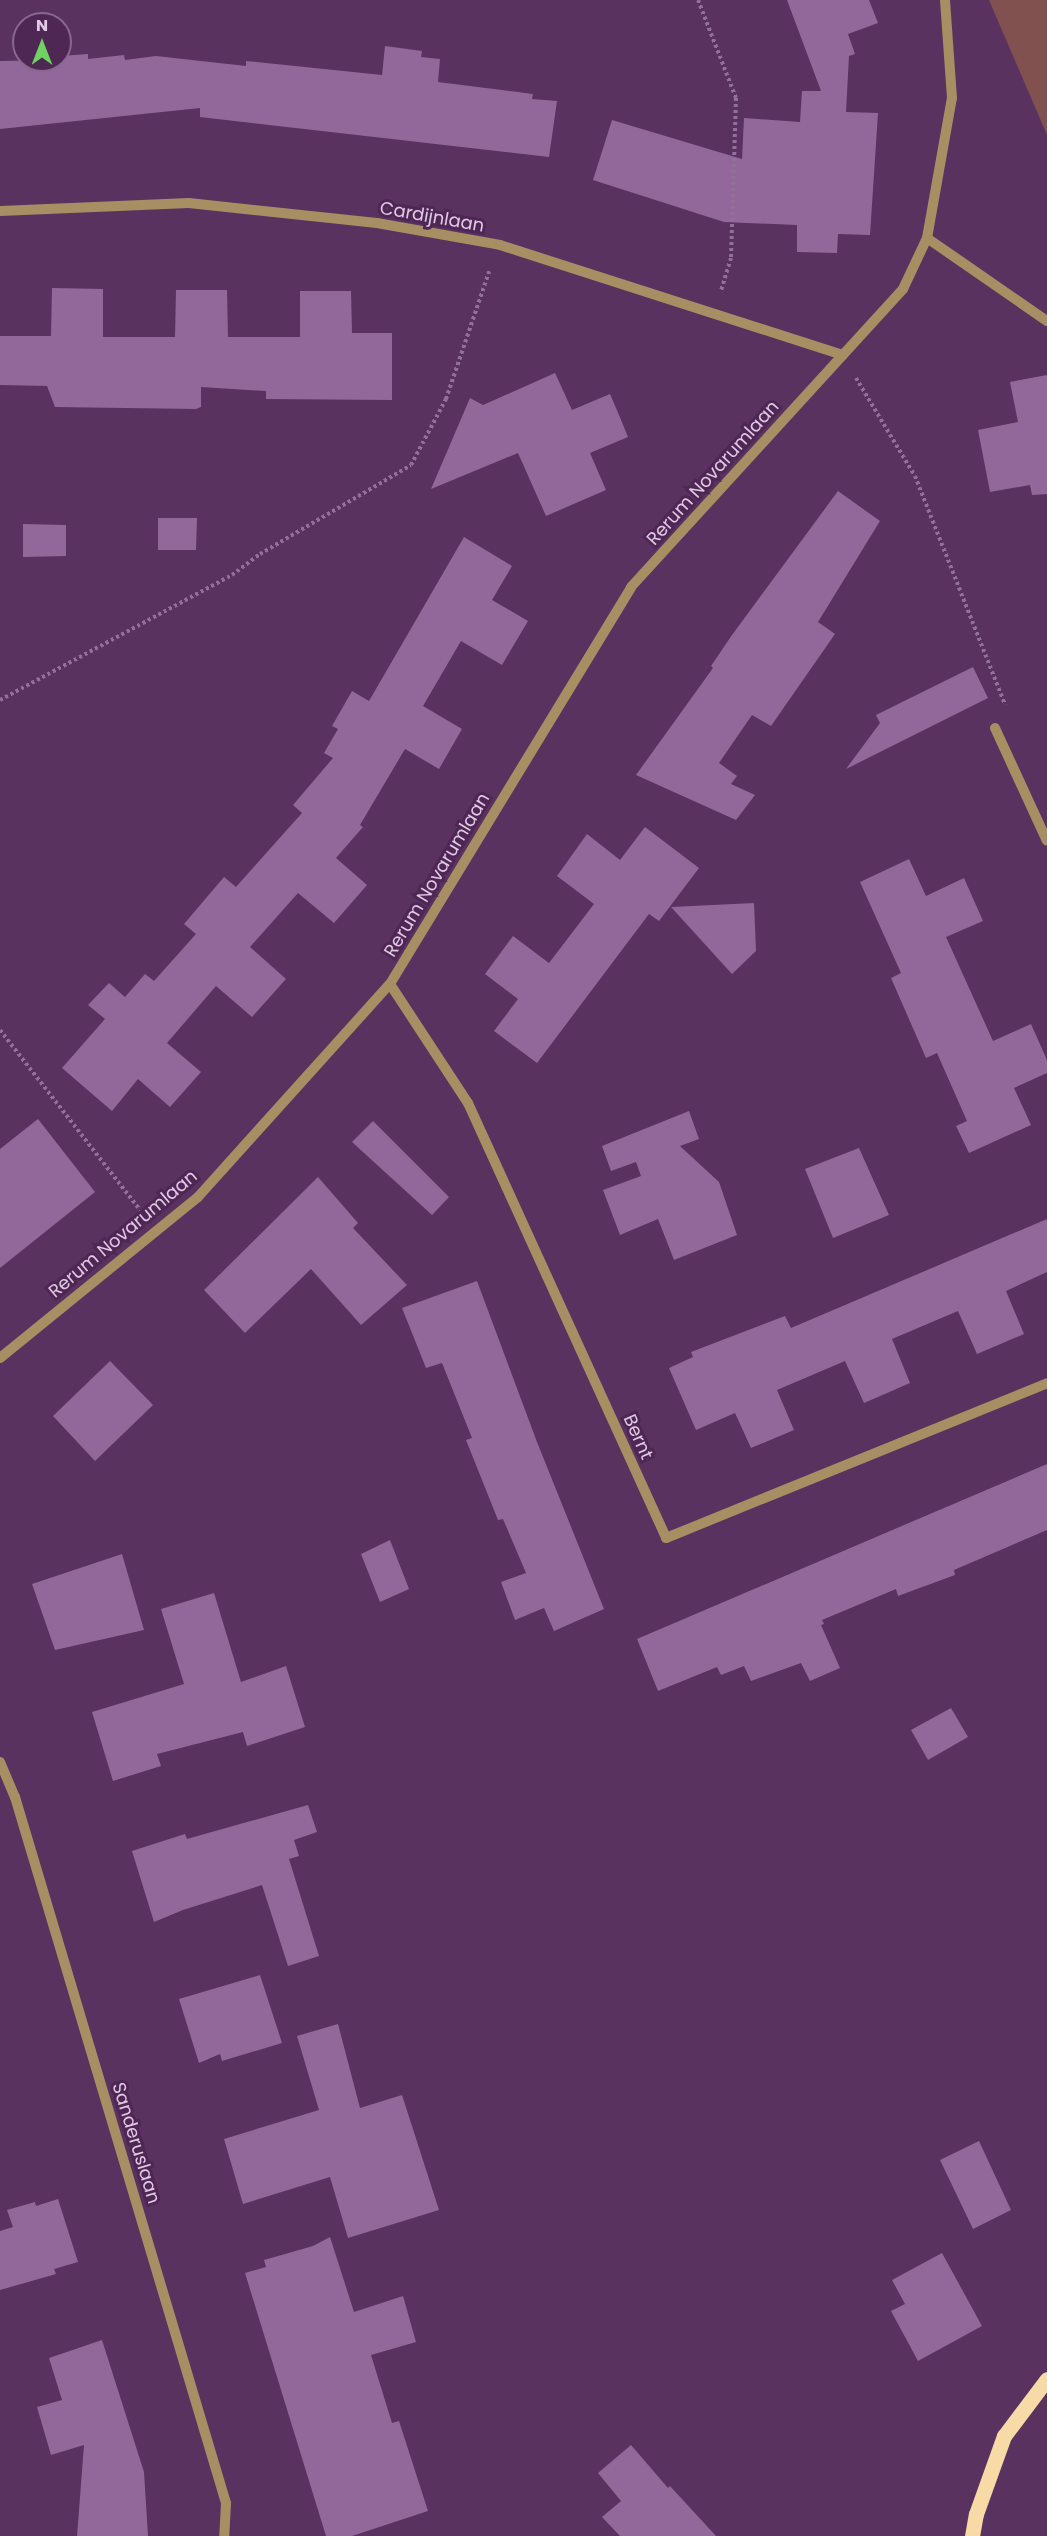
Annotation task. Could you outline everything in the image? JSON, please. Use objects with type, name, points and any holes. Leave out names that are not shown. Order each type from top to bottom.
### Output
[{"type":"main road","points":[[972,2536],[976,2514],[1004,2436],[1047,2379]]},
{"type":"street","name":"Rerum Novarumlaan","points":[[0,1358],[198,1197],[390,984],[631,588],[903,290],[927,238],[952,98],[945,0]]},
{"type":"street","name":"Cardijnlaan","points":[[0,211],[189,202],[377,223],[500,245],[843,355]]},
{"type":"street","points":[[927,238],[1047,321]]},
{"type":"street","points":[[995,728],[1047,841]]},
{"type":"street","name":"Bernt","points":[[390,984],[468,1103],[666,1538],[1047,1383]]},
{"type":"street","name":"Sanderuslaan","points":[[0,1762],[15,1797],[226,2503],[224,2536]]},
{"type":"path","points":[[698,0],[736,98],[731,258],[714,314]]},
{"type":"path","points":[[0,700],[232,575],[260,554],[411,465],[446,399],[485,278],[500,245]]},
{"type":"path","points":[[843,355],[915,476],[1006,703],[995,728]]},
{"type":"path","points":[[0,1030],[155,1231]]},
{"type":"shaded area","points":[[989,0],[1047,0],[1047,135]]},
{"type":"building","points":[[787,0],[869,0],[878,23],[848,34],[855,54],[849,56],[846,112],[878,113],[870,235],[838,234],[837,253],[797,252],[797,225],[724,222],[593,180],[612,120],[742,159],[744,118],[800,122],[802,91],[821,91]]},
{"type":"building","points":[[385,46],[422,51],[421,57],[440,59],[438,82],[533,94],[532,99],[557,101],[549,157],[200,117],[200,108],[0,129],[0,61],[12,61],[12,72],[72,72],[72,55],[88,54],[88,59],[124,55],[125,60],[156,56],[246,66],[246,61],[382,75]]},
{"type":"building","points":[[52,288],[103,289],[103,337],[175,337],[176,290],[227,290],[228,337],[300,337],[300,291],[351,291],[352,333],[392,333],[392,400],[266,399],[266,391],[201,387],[201,407],[196,409],[55,407],[47,386],[0,385],[0,336],[51,336]]},
{"type":"building","points":[[555,373],[572,410],[610,394],[628,437],[590,453],[606,490],[546,516],[518,453],[431,489],[470,398],[483,405]]},
{"type":"building","points":[[1047,375],[1047,494],[1032,495],[1030,485],[990,492],[978,430],[1018,422],[1010,382]]},
{"type":"building","points":[[838,491],[880,521],[818,622],[835,634],[771,726],[752,715],[719,763],[737,776],[731,784],[755,795],[736,820],[636,775],[713,668],[711,666],[732,635]]},
{"type":"building","points":[[158,518],[197,518],[196,550],[158,550]]},
{"type":"building","points":[[23,524],[66,525],[66,556],[23,557]]},
{"type":"building","points":[[464,537],[512,566],[492,600],[528,621],[502,665],[461,641],[423,706],[462,729],[439,769],[405,749],[360,825],[363,827],[336,858],[367,885],[334,923],[298,893],[250,947],[286,979],[252,1017],[216,986],[167,1043],[201,1072],[170,1107],[138,1079],[112,1111],[62,1068],[105,1019],[88,1005],[109,983],[125,997],[145,974],[154,981],[196,934],[184,924],[224,877],[236,887],[302,813],[293,805],[333,758],[324,753],[338,729],[332,726],[352,691],[369,701]]},
{"type":"building","points":[[973,667],[988,698],[846,769],[880,723],[876,715]]},
{"type":"building","points":[[645,827],[699,868],[659,921],[649,914],[537,1063],[494,1031],[518,999],[485,974],[513,936],[549,963],[594,904],[557,876],[587,834],[620,860]]},
{"type":"building","points":[[909,859],[926,896],[964,878],[983,921],[946,937],[993,1041],[1031,1024],[1047,1060],[1047,1073],[1014,1088],[1031,1125],[969,1153],[956,1126],[967,1121],[937,1053],[926,1058],[891,978],[901,973],[860,882]]},
{"type":"building","points":[[754,903],[756,951],[732,974],[671,907]]},
{"type":"building","points":[[689,1111],[699,1139],[680,1146],[719,1182],[737,1235],[674,1260],[658,1219],[620,1235],[603,1190],[641,1176],[636,1162],[611,1171],[602,1146]]},
{"type":"building","points":[[38,1119],[95,1192],[0,1268],[0,1149]]},
{"type":"building","points":[[373,1121],[449,1197],[432,1215],[352,1142]]},
{"type":"building","points":[[859,1148],[889,1215],[833,1238],[805,1169]]},
{"type":"building","points":[[318,1177],[358,1223],[353,1228],[407,1285],[361,1325],[311,1269],[245,1333],[204,1290]]},
{"type":"building","points":[[1047,1219],[1047,1272],[1006,1291],[1024,1334],[977,1354],[958,1311],[892,1339],[910,1383],[864,1403],[845,1361],[777,1390],[794,1430],[751,1448],[735,1413],[696,1430],[669,1368],[693,1357],[691,1352],[785,1316],[791,1328]]},
{"type":"building","points":[[477,1281],[537,1442],[604,1609],[554,1631],[544,1608],[515,1620],[501,1582],[526,1573],[503,1519],[498,1520],[466,1440],[472,1438],[442,1363],[426,1368],[402,1308]]},
{"type":"building","points":[[110,1361],[153,1405],[95,1461],[53,1416]]},
{"type":"building","points":[[1047,1464],[1047,1530],[954,1570],[955,1575],[898,1596],[896,1589],[822,1620],[824,1624],[821,1625],[840,1668],[810,1681],[801,1663],[751,1681],[744,1666],[721,1675],[717,1667],[658,1691],[637,1639]]},
{"type":"building","points":[[390,1540],[409,1589],[380,1602],[361,1554]]},
{"type":"building","points":[[122,1554],[144,1630],[55,1650],[32,1584]]},
{"type":"building","points":[[214,1593],[241,1682],[286,1666],[305,1727],[247,1746],[243,1732],[157,1754],[161,1766],[113,1781],[92,1712],[184,1684],[161,1609]]},
{"type":"building","points":[[951,1708],[968,1737],[928,1760],[911,1730]]},
{"type":"building","points":[[308,1805],[317,1832],[294,1840],[299,1856],[289,1859],[319,1956],[288,1966],[262,1885],[183,1910],[154,1922],[132,1851],[185,1834],[187,1839]]},
{"type":"building","points":[[260,1975],[282,2043],[222,2061],[220,2054],[199,2063],[179,1999]]},
{"type":"building","points":[[338,2024],[360,2108],[402,2095],[439,2210],[348,2238],[330,2177],[243,2204],[224,2139],[319,2110],[297,2036]]},
{"type":"building","points":[[979,2141],[1011,2210],[973,2229],[940,2160]]},
{"type":"building","points":[[58,2199],[78,2262],[54,2269],[56,2274],[0,2290],[0,2231],[13,2227],[7,2210],[35,2202],[36,2206]]},
{"type":"building","points":[[330,2237],[354,2312],[403,2296],[416,2342],[371,2355],[392,2423],[399,2421],[428,2511],[352,2536],[326,2536],[245,2273],[266,2267],[264,2260],[313,2246]]},
{"type":"building","points":[[942,2253],[982,2326],[918,2361],[891,2311],[905,2304],[892,2280]]},
{"type":"building","points":[[102,2340],[144,2472],[148,2536],[77,2536],[84,2445],[51,2455],[37,2407],[62,2400],[49,2358]]},
{"type":"building","points":[[631,2445],[668,2488],[670,2486],[716,2536],[620,2536],[602,2517],[621,2501],[598,2473]]}]
